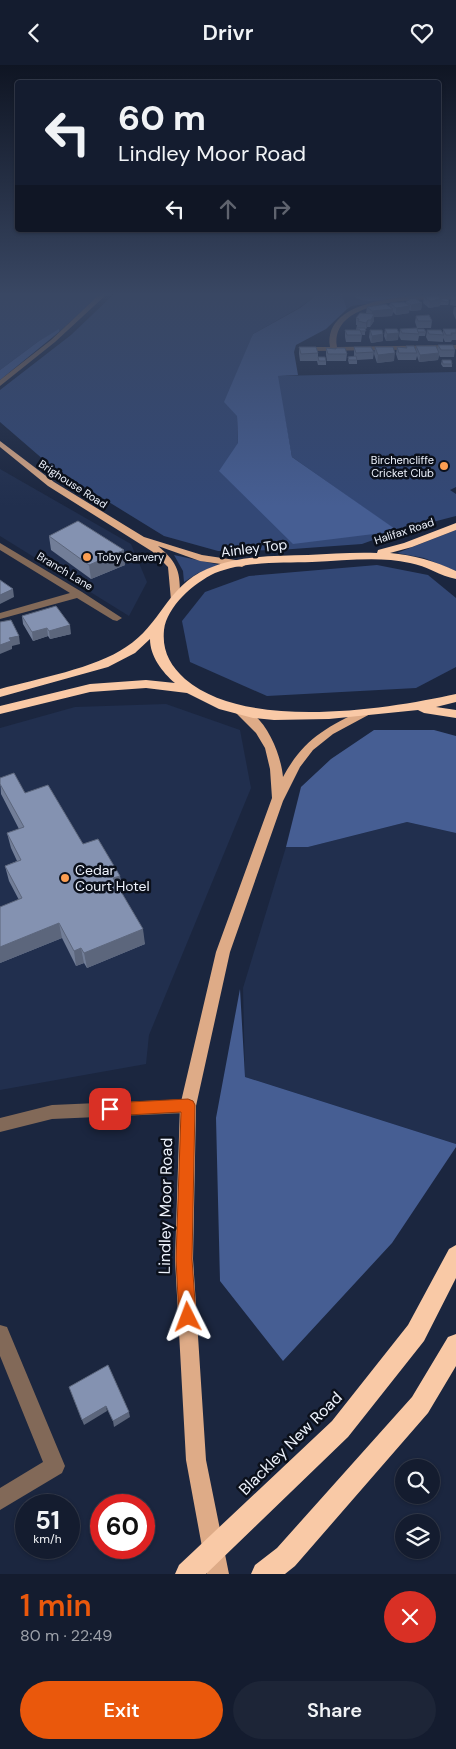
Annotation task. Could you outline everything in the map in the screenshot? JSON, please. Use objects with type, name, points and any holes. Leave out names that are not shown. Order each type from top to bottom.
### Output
[{"type":"highway","name":"Halifax Road","points":[[358,557],[408,545],[456,526]]},
{"type":"highway","name":"Ainley Top","points":[[456,576],[431,564],[409,558],[382,556],[242,564],[212,571],[192,581],[164,612],[158,626],[156,645],[161,659],[172,674],[187,689],[240,711],[280,716],[366,713],[408,708],[456,698]]},
{"type":"highway","points":[[0,693],[103,664],[131,650],[158,626]]},
{"type":"highway","points":[[0,709],[90,688],[146,684],[187,689]]},
{"type":"highway","points":[[408,708],[456,714]]},
{"type":"highway","name":"Blackley New Road","points":[[188,1574],[340,1429],[416,1333],[456,1256]]},
{"type":"highway","points":[[264,1574],[286,1557],[420,1405],[456,1345]]},
{"type":"main road","name":"Brighouse Road","points":[[0,443],[46,481],[139,537]]},
{"type":"main road","points":[[139,537],[200,558],[242,564]]},
{"type":"main road","points":[[139,537],[171,565],[174,571],[175,598]]},
{"type":"main road","name":"Lindley Moor Road","points":[[240,711],[261,730],[275,756],[278,769],[277,801]]},
{"type":"main road","name":"Lindley Moor Road","points":[[218,1574],[196,1460],[184,1259],[188,1105],[223,952],[277,801],[285,784],[309,748],[335,729],[366,713]]},
{"type":"street","points":[[0,384],[24,364]]},
{"type":"street","name":"Branch Lane","points":[[0,546],[118,618]]},
{"type":"street","points":[[0,616],[79,594]]},
{"type":"street","points":[[0,1125],[52,1113],[188,1105]]},
{"type":"street","points":[[0,1334],[55,1466],[0,1500]]},
{"type":"shaded area","points":[[0,364],[8,364],[0,370]]},
{"type":"shaded area","points":[[8,364],[19,364],[0,380],[0,370]]},
{"type":"shaded area","points":[[33,364],[247,364],[237,416],[238,443],[397,531],[292,457],[277,376],[456,372],[456,487],[450,490],[456,494],[456,516],[398,531],[362,544],[279,550],[218,551],[164,536],[52,467],[0,422],[0,390]]},
{"type":"shaded area","points":[[240,364],[296,364],[298,375],[278,376],[292,457],[398,531],[293,544],[219,471],[238,443],[237,416],[224,402]]},
{"type":"shaded area","points":[[0,469],[131,544],[147,582],[129,616],[0,536]]},
{"type":"shaded area","points":[[456,530],[456,571],[424,558],[397,553]]},
{"type":"shaded area","points":[[174,555],[220,565],[198,573],[184,582],[183,571]]},
{"type":"shaded area","points":[[377,565],[428,575],[456,598],[456,667],[416,688],[267,696],[190,662],[182,621],[205,592],[249,576]]},
{"type":"shaded area","points":[[166,704],[240,730],[251,788],[149,1035],[146,1064],[0,1090],[0,728],[75,707]]},
{"type":"shaded area","points":[[374,730],[434,730],[456,736],[456,833],[407,822],[308,847],[286,847],[301,787],[331,759]]},
{"type":"shaded area","points":[[407,822],[456,833],[456,1144],[245,1077],[243,988],[286,847],[308,847]]},
{"type":"shaded area","points":[[240,989],[245,1077],[456,1144],[456,1147],[392,1243],[283,1361],[220,1281],[216,1118]]},
{"type":"building","points":[[78,521],[124,550],[89,565],[49,536]]},
{"type":"building","points":[[0,580],[13,589],[0,595]]},
{"type":"building","points":[[56,606],[70,625],[49,631],[47,628],[32,632],[22,616]]},
{"type":"building","points":[[11,620],[19,636],[9,638],[11,641],[0,645],[0,622]]},
{"type":"building","name":"Cedar Court Hotel","points":[[14,773],[25,793],[48,785],[83,844],[98,839],[120,876],[113,878],[143,929],[84,953],[81,948],[74,951],[59,923],[0,947],[0,907],[22,898],[5,866],[21,860],[7,833],[24,827],[0,784],[0,778]]},
{"type":"building","points":[[108,1365],[129,1412],[113,1421],[106,1406],[82,1420],[69,1387]]},
{"type":"place","name":"Birchencliffe Cricket Club","points":[[444,466]]},
{"type":"place","name":"Toby Carvery","points":[[87,557]]},
{"type":"place","name":"Cedar Court Hotel","points":[[65,878]]},
{"type":"route","points":[[110,1109],[188,1105],[184,1259],[188,1317]]}]
